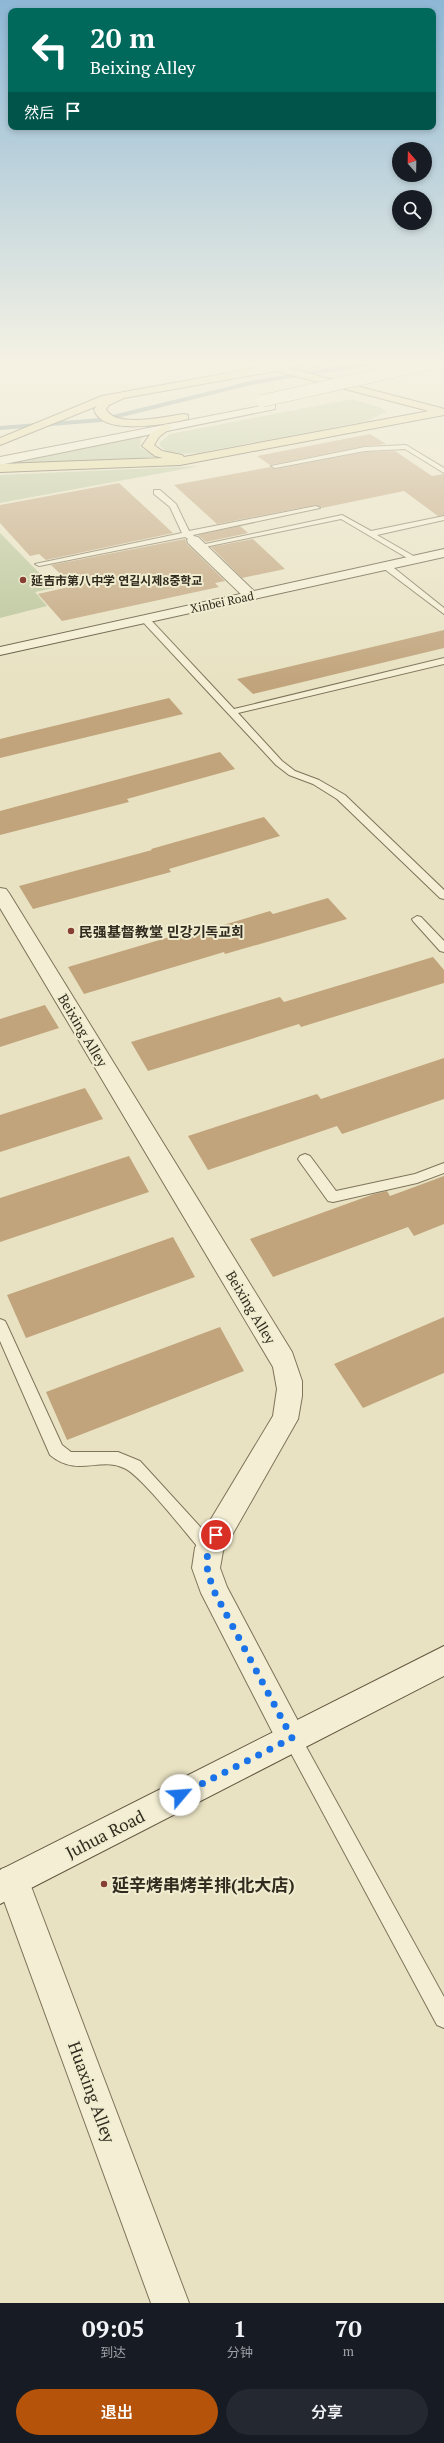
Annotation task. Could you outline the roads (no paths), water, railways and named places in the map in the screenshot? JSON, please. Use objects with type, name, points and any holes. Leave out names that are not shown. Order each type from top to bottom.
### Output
[{"type":"street","points":[[193,540],[251,596]]},
{"type":"street","name":"Xinbei Road","points":[[0,652],[444,553]]},
{"type":"street","name":"Beixing Alley","points":[[0,893],[282,1359],[289,1375],[290,1398],[285,1419],[209,1548],[206,1568],[215,1593],[292,1738]]},
{"type":"street","name":"Juhua Road","points":[[4,1884],[444,1660]]},
{"type":"street","name":"Huaxing Alley","points":[[4,1884],[170,2303]]},
{"type":"lane","points":[[157,492],[173,506],[183,530],[193,540]]},
{"type":"lane","points":[[193,540],[316,508]]},
{"type":"lane","points":[[39,564],[342,517],[414,560]]},
{"type":"lane","points":[[369,534],[444,518]]},
{"type":"lane","points":[[386,566],[444,612]]},
{"type":"lane","points":[[145,619],[279,763],[292,772],[316,782],[341,797],[444,896]]},
{"type":"lane","points":[[232,712],[444,661]]},
{"type":"lane","points":[[417,919],[444,948]]},
{"type":"lane","points":[[306,1159],[333,1197],[417,1178],[444,1168]]},
{"type":"lane","points":[[0,1325],[56,1450],[69,1460],[116,1458],[129,1462],[140,1469],[209,1548]]},
{"type":"lane","points":[[292,1738],[444,2018]]},
{"type":"place","name":"延吉市第八中学 연길시제8중학교","points":[[23,580]]},
{"type":"place","name":"民强基督教堂 민강기독교회","points":[[71,931]]},
{"type":"place","name":"延辛烤串烤羊排(北大店)","points":[[104,1884]]}]
